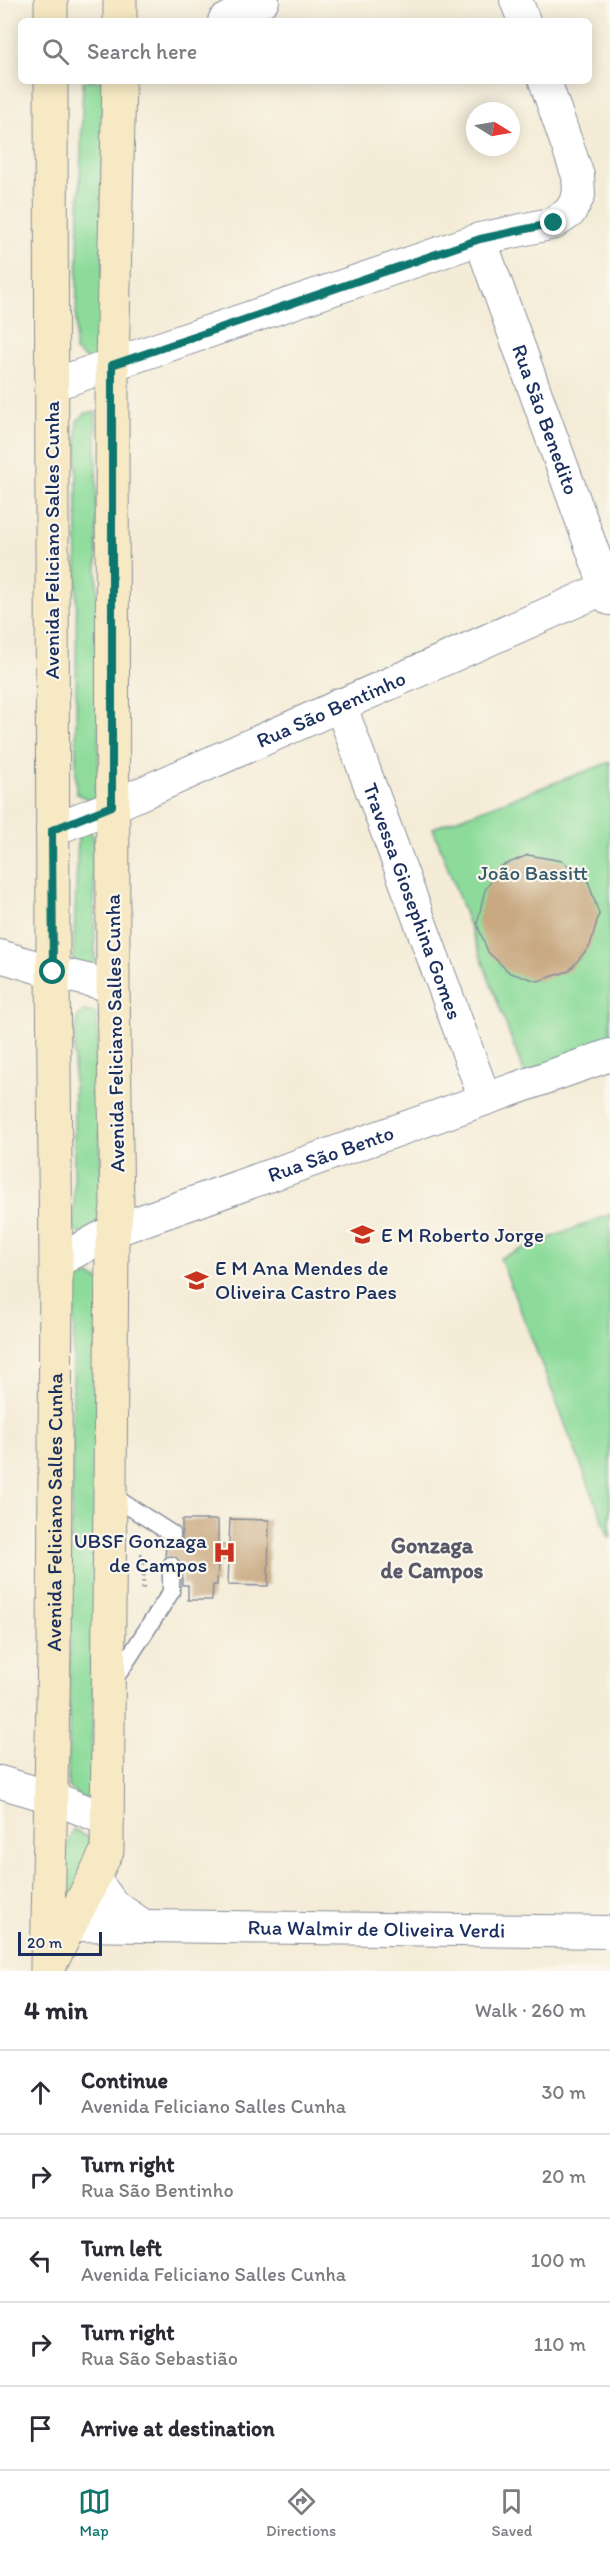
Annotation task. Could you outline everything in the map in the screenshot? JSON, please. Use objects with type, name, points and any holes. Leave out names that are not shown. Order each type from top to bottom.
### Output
[{"type":"main road","points":[[51,0],[51,18]]},
{"type":"main road","points":[[120,0],[120,18]]},
{"type":"main road","name":"Avenida Feliciano Salles Cunha","points":[[47,1971],[60,1918],[51,1797],[56,1262],[52,830],[51,84]]},
{"type":"main road","name":"Avenida Feliciano Salles Cunha","points":[[60,1918],[94,1879],[107,1851],[108,1820],[112,1231],[117,1207],[113,986],[112,365],[119,84]]},
{"type":"street","points":[[230,18],[263,0]]},
{"type":"street","points":[[516,0],[523,18]]},
{"type":"street","points":[[52,385],[480,239],[554,223],[570,212],[579,195],[578,176],[546,84]]},
{"type":"street","name":"Rua São Benedito","points":[[480,239],[608,591]]},
{"type":"street","name":"Rua São Bentinho","points":[[52,830],[112,806],[340,704],[608,591]]},
{"type":"street","name":"Travessa Giosephina Gomes","points":[[340,704],[485,1099]]},
{"type":"street","points":[[0,956],[53,972],[113,986]]},
{"type":"street","name":"Rua São Bento","points":[[56,1262],[112,1231],[610,1055]]},
{"type":"street","points":[[0,1782],[51,1797],[108,1820]]},
{"type":"street","points":[[94,1879],[112,1905],[144,1926]]},
{"type":"street","name":"Rua Walmir de Oliveira Verdi","points":[[60,1918],[144,1926],[610,1932]]},
{"type":"lane","points":[[111,1495],[172,1534],[172,1539]]},
{"type":"lane","points":[[109,1688],[171,1592],[171,1565]]},
{"type":"green space","points":[[83,84],[106,84],[101,356],[89,361],[75,351]]},
{"type":"green space","points":[[96,412],[99,798],[87,799],[76,793],[77,421],[86,413]]},
{"type":"green space","name":"João Bassitt","points":[[610,762],[610,1043],[524,1073],[433,828]]},
{"type":"green space","points":[[90,831],[94,838],[95,964],[91,971],[73,964],[78,838],[82,832]]},
{"type":"green space","points":[[83,1011],[96,1013],[98,1026],[102,1222],[84,1237],[74,1230],[74,1038],[78,1016]]},
{"type":"green space","points":[[610,1214],[610,1539],[500,1258]]},
{"type":"green space","points":[[89,1276],[99,1280],[104,1294],[91,1779],[90,1792],[84,1800],[68,1787],[74,1298],[78,1279]]},
{"type":"green space","points":[[73,1829],[94,1841],[73,1910],[57,1897],[67,1846]]},
{"type":"building","points":[[528,855],[562,861],[588,881],[599,914],[590,946],[569,971],[538,981],[510,973],[488,952],[477,924],[485,890],[501,866]]},
{"type":"building","name":"UBSF Gonzaga de Campos","points":[[230,1519],[269,1520],[268,1586],[228,1585],[229,1560],[218,1560],[217,1585],[213,1585],[212,1600],[188,1600],[188,1585],[182,1585],[182,1565],[165,1564],[166,1540],[182,1540],[182,1520],[218,1520],[218,1545],[229,1545]]},
{"type":"place","name":"E M Roberto Jorge","points":[[363,1235]]},
{"type":"place","name":"E M Ana Mendes de Oliveira Castro Paes","points":[[197,1280]]},
{"type":"place","name":"UBSF Gonzaga de Campos","points":[[225,1553]]},
{"type":"district","name":"Gonzaga de Campos","points":[[432,1558]]},
{"type":"route","points":[[53,972],[52,830],[112,806],[112,365],[480,239],[554,223]]}]
